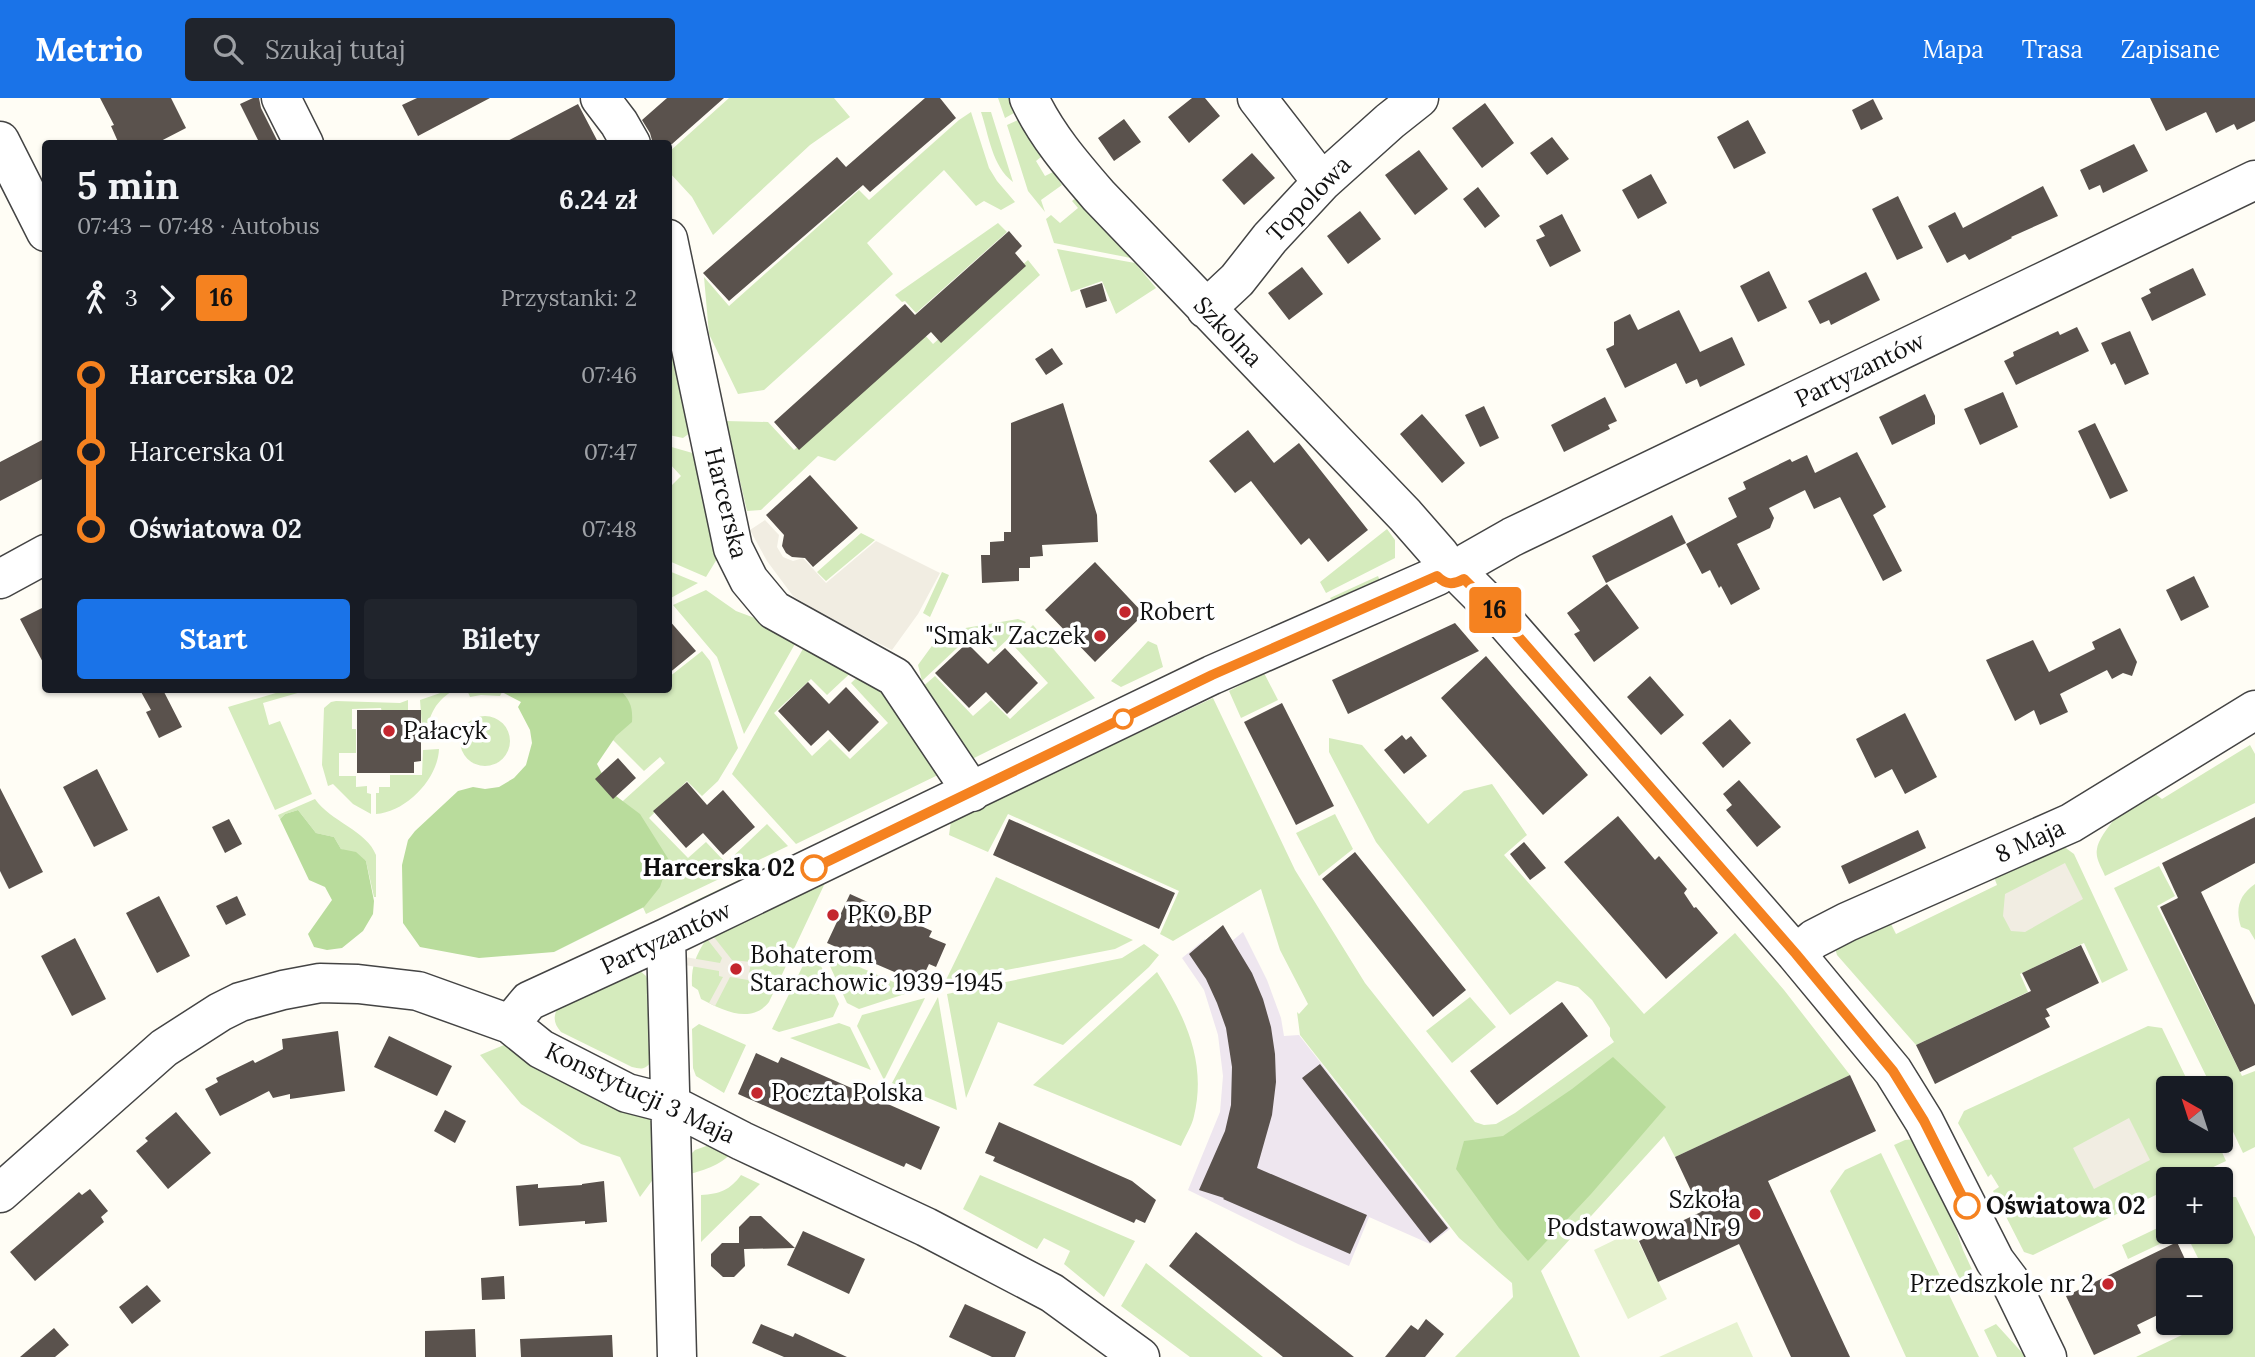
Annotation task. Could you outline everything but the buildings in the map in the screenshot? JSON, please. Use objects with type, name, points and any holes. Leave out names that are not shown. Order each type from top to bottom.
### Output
[{"type":"street","points":[[281,98],[302,140]]},
{"type":"street","points":[[600,98],[629,140]]},
{"type":"street","name":"Szkolna","points":[[1029,98],[1040,120],[1070,163],[1099,197],[1496,611],[1796,954],[1893,1071],[1924,1121],[1995,1261],[2010,1281],[2047,1357]]},
{"type":"street","points":[[1257,98],[1322,182]]},
{"type":"street","name":"Topolowa","points":[[1206,309],[1237,280],[1270,238],[1322,182],[1419,98]]},
{"type":"street","points":[[0,141],[42,224]]},
{"type":"street","name":"Partyzantów","points":[[510,1024],[529,1001],[972,792],[1212,675],[1452,568],[2255,180]]},
{"type":"street","name":"Harcerska","points":[[672,258],[733,548],[749,580],[774,610],[895,677],[972,792]]},
{"type":"street","points":[[0,579],[42,556]]},
{"type":"street","name":"8 Maja","points":[[1796,954],[1814,939],[1847,922],[2071,823],[2255,710]]},
{"type":"street","points":[[666,938],[677,1357]]},
{"type":"street","name":"Konstytucji 3 Maja","points":[[0,1193],[164,1048],[197,1025],[240,1002],[309,985],[358,984],[418,991],[510,1024],[541,1049],[627,1093],[670,1104],[926,1227],[1041,1287],[1099,1325],[1140,1357]]},
{"type":"shaded area","points":[[765,520],[779,535],[777,547],[783,557],[793,561],[803,558],[826,583],[876,541],[940,573],[918,614],[892,650],[821,614],[793,596],[767,561],[750,530]]},
{"type":"shaded area","points":[[2065,863],[2083,899],[2025,932],[2011,931],[2003,916],[2005,894]]},
{"type":"shaded area","points":[[710,932],[732,960],[751,962],[748,980],[730,977],[715,1006],[709,1003],[723,977],[719,976],[719,971],[685,965],[685,957],[720,963],[722,958],[704,935]]},
{"type":"shaded area","points":[[1243,932],[1267,980],[1281,1018],[1284,1036],[1299,1035],[1450,1229],[1430,1244],[1369,1217],[1349,1266],[1188,1190],[1220,1112],[1223,1076],[1218,1035],[1204,990],[1182,958],[1205,939],[1216,954]]},
{"type":"shaded area","points":[[2129,1118],[2150,1160],[2094,1189],[2073,1148]]},
{"type":"green space","points":[[729,98],[834,98],[850,117],[810,145],[713,235],[692,197],[672,175],[672,149]]},
{"type":"green space","points":[[998,98],[1009,98],[1014,113],[1005,118]]},
{"type":"green space","points":[[971,112],[989,168],[1015,202],[1001,210],[984,201],[976,206],[944,170],[867,243],[893,274],[764,390],[738,394],[709,334],[704,277],[729,306],[859,190],[869,200]]},
{"type":"green space","points":[[981,112],[991,112],[1013,182],[1000,168]]},
{"type":"green space","points":[[1018,120],[1041,157],[1036,161],[1045,176],[1053,172],[1062,185],[1041,200],[1045,212],[1028,191],[1007,125]]},
{"type":"green space","points":[[1077,197],[1131,258],[1054,243],[1046,219],[1051,215],[1060,223],[1078,208],[1072,201]]},
{"type":"green space","points":[[998,223],[1007,232],[916,313],[895,295]]},
{"type":"green space","points":[[1057,249],[1135,263],[1156,288],[1116,314],[1102,281],[1071,292]]},
{"type":"green space","points":[[1028,260],[1040,275],[835,461],[818,456],[761,510],[747,511],[726,421],[768,422],[794,450],[924,334],[933,344]]},
{"type":"green space","points":[[677,337],[694,430],[683,438],[672,436],[672,340]]},
{"type":"green space","points":[[672,447],[703,456],[720,554],[706,577],[672,562],[672,485],[681,476],[672,466]]},
{"type":"green space","points":[[1387,529],[1395,540],[1395,558],[1326,593],[1320,582]]},
{"type":"green space","points":[[861,533],[875,540],[826,581],[817,572]]},
{"type":"green space","points":[[672,572],[698,583],[672,597]]},
{"type":"green space","points":[[942,572],[949,575],[930,617],[923,613]]},
{"type":"green space","points":[[1378,576],[1382,586],[1335,606],[1330,598]]},
{"type":"green space","points":[[706,590],[736,611],[800,635],[744,734],[717,657],[673,605]]},
{"type":"green space","points":[[1018,619],[1026,622],[994,652],[974,632],[922,681],[918,665],[942,632]]},
{"type":"green space","points":[[1033,625],[1095,698],[970,760],[920,689],[935,676],[973,716],[991,700],[1010,719],[1048,683],[1013,645]]},
{"type":"green space","points":[[808,640],[858,666],[827,695],[811,679],[774,713],[812,756],[830,739],[850,759],[888,723],[851,683],[866,669],[940,774],[796,844],[732,774]]},
{"type":"green space","points":[[1148,641],[1157,645],[1163,667],[1121,687],[1111,681]]},
{"type":"green space","points":[[702,651],[710,661],[738,748],[718,781],[702,796],[687,781],[649,818],[688,858],[706,842],[726,863],[767,824],[788,846],[646,914],[603,819],[665,763],[660,757],[644,771],[607,734],[547,693],[672,693],[672,675]]},
{"type":"green space","points":[[1264,673],[1278,700],[1241,718],[1229,691]]},
{"type":"green space","points":[[276,693],[298,693],[263,703],[269,725],[280,721],[312,794],[275,810],[228,707]]},
{"type":"green space","points":[[449,693],[436,706],[423,739],[420,700]]},
{"type":"green space","points":[[468,693],[502,693],[500,696],[470,697]]},
{"type":"green space","points":[[504,693],[623,693],[626,697],[632,712],[632,722],[616,736],[597,764],[612,793],[640,814],[669,860],[660,887],[644,907],[554,952],[479,958],[420,947],[403,923],[402,865],[408,840],[458,791],[473,787],[499,787],[514,778],[526,765],[532,743],[530,730],[518,707],[521,702]]},
{"type":"green space","points":[[1213,698],[1295,870],[1365,983],[1475,1122],[1484,1125],[1496,1124],[1515,1113],[1614,1042],[1610,1036],[1610,1028],[1592,1000],[1578,987],[1557,981],[1510,1015],[1376,842],[1329,752],[1329,738],[1362,745],[1428,824],[1464,791],[1492,784],[1527,835],[1504,855],[1644,1014],[1735,933],[1784,990],[1850,1075],[1675,1157],[1664,1136],[1541,1271],[1580,1357],[1455,1357],[1513,1297],[1512,1283],[1459,1238],[1300,1035],[1297,1012],[1299,1014],[1308,1004],[1280,950],[1261,889],[1173,941],[1160,934],[1179,891],[1008,814],[988,852],[949,835],[951,821]]},
{"type":"green space","points":[[408,700],[408,713],[382,713],[381,708],[352,709],[352,729],[356,729],[356,753],[339,753],[339,776],[356,776],[356,787],[367,786],[367,793],[371,794],[371,814],[353,804],[333,784],[328,786],[322,765],[324,708],[336,701],[400,703]]},
{"type":"green space","points":[[475,717],[495,717],[509,731],[509,751],[495,765],[475,765],[461,751],[461,731]]},
{"type":"green space","points":[[2250,745],[2255,754],[2255,803],[2105,876],[2097,856],[2099,842],[2117,816],[2146,787],[2162,799]]},
{"type":"green space","points":[[439,749],[433,772],[418,792],[398,807],[376,814],[376,793],[379,793],[379,787],[390,787],[390,775],[422,775],[423,750]]},
{"type":"green space","points":[[315,799],[330,814],[365,839],[376,855],[376,897],[366,861],[341,849],[334,837],[316,833],[298,810],[285,814],[280,819],[278,815]]},
{"type":"green space","points":[[298,810],[316,833],[334,837],[341,849],[356,852],[366,861],[374,901],[373,914],[363,931],[342,948],[327,950],[314,947],[308,934],[332,900],[325,887],[309,880],[280,819],[285,814]]},
{"type":"green space","points":[[1335,814],[1353,849],[1319,876],[1296,833]]},
{"type":"green space","points":[[2063,846],[2074,854],[2128,970],[2102,983],[2084,943],[2020,974],[2028,992],[1916,1045],[1837,955],[1835,948],[1888,918],[1896,934],[1997,885],[1991,869]]},
{"type":"green space","points":[[785,858],[789,865],[688,913],[684,906]]},
{"type":"green space","points":[[2159,866],[2175,896],[2157,906],[2242,1076],[2255,1071],[2255,1147],[2243,1153],[2233,1132],[2233,1076],[2206,1076],[2114,888]]},
{"type":"green space","points":[[996,877],[1133,940],[1115,949],[945,982]]},
{"type":"green space","points":[[825,883],[769,1002],[762,1009],[754,1013],[736,1013],[701,999],[698,990],[692,986],[692,974],[696,958],[705,941]]},
{"type":"green space","points":[[2255,884],[2255,940],[2249,930],[2241,927],[2238,914],[2242,898]]},
{"type":"green space","points":[[1144,944],[1159,955],[1063,1045],[998,1022],[966,1098],[947,994],[1122,958]]},
{"type":"green space","points":[[812,947],[839,1004],[833,1017],[779,1032],[772,1029]]},
{"type":"green space","points":[[823,951],[914,991],[859,1009],[847,1003]]},
{"type":"green space","points":[[638,969],[648,981],[650,1063],[646,1067],[632,1067],[561,1032],[555,1021],[557,1009]]},
{"type":"green space","points":[[1157,972],[1176,1005],[1191,1040],[1198,1077],[1193,1120],[1181,1146],[1033,1085]]},
{"type":"green space","points":[[938,997],[957,1110],[892,1083]]},
{"type":"green space","points":[[1470,997],[1496,1027],[1452,1063],[1426,1031]]},
{"type":"green space","points":[[925,998],[884,1080],[857,1026],[862,1015]]},
{"type":"green space","points":[[839,1023],[850,1027],[871,1070],[790,1038]]},
{"type":"green space","points":[[699,1024],[746,1045],[724,1093],[696,1076],[693,1068],[692,1029]]},
{"type":"green space","points":[[2148,1026],[2162,1028],[2185,1076],[2156,1076],[2156,1153],[2222,1153],[2226,1161],[2213,1167],[2156,1167],[2156,1195],[2033,1255],[2024,1252],[1993,1191],[1999,1187],[1991,1174],[1988,1177],[1958,1123],[1964,1111]]},
{"type":"green space","points":[[511,1042],[651,1118],[657,1128],[660,1170],[640,1197],[620,1157],[581,1144],[521,1104],[480,1055]]},
{"type":"green space","points":[[1613,1057],[1666,1107],[1591,1194],[1528,1261],[1499,1228],[1456,1169],[1464,1141],[1503,1136]]},
{"type":"green space","points":[[1915,1139],[1938,1176],[1963,1250],[1981,1289],[1972,1295],[1967,1294],[1894,1145]]},
{"type":"green space","points":[[712,1144],[733,1150],[720,1163],[689,1174],[689,1156],[695,1150]]},
{"type":"green space","points":[[1881,1153],[1979,1357],[1906,1357],[1830,1191],[1845,1170]]},
{"type":"green space","points":[[741,1175],[760,1184],[701,1242],[701,1195],[724,1190]]},
{"type":"green space","points":[[980,1175],[1135,1241],[1104,1297],[1064,1264],[1070,1251],[1044,1238],[1037,1249],[963,1209]]},
{"type":"green space","points":[[2233,1197],[2236,1197],[2255,1237],[2255,1357],[2136,1357],[2182,1335],[2233,1335],[2233,1258],[2198,1258],[2191,1244],[2233,1244]]},
{"type":"green space","points":[[2156,1229],[2156,1244],[2160,1244],[2128,1259],[2122,1245]]},
{"type":"green space","points":[[1633,1231],[1667,1299],[1628,1319],[1594,1250]]},
{"type":"green space","points":[[1146,1263],[1263,1357],[1190,1357],[1121,1306]]},
{"type":"green space","points":[[1737,1322],[1753,1357],[1659,1357]]},
{"type":"green space","points":[[1996,1324],[2026,1357],[1997,1357],[1984,1330]]},
{"type":"bus line","name":"16","points":[[814,868],[1193,684],[1271,649],[1437,576],[1442,582],[1450,584],[1464,579],[1496,611],[1796,954],[1893,1071],[1924,1121],[1967,1206]]},
{"type":"place","name":"Robert","points":[[1125,612]]},
{"type":"place","name":"\"Smak\" Zaczek","points":[[1100,636]]},
{"type":"place","name":"Pałacyk","points":[[389,731]]},
{"type":"place","name":"Harcerska 02","points":[[814,868]]},
{"type":"place","name":"PKO BP","points":[[833,915]]},
{"type":"place","name":"Bohaterom Starachowic 1939-1945","points":[[736,969]]},
{"type":"place","name":"Poczta Polska","points":[[757,1093]]},
{"type":"place","name":"Oświatowa 02","points":[[1967,1206]]},
{"type":"place","name":"Szkoła Podstawowa Nr 9","points":[[1755,1214]]},
{"type":"place","name":"Przedszkole nr 2","points":[[2108,1284]]}]
